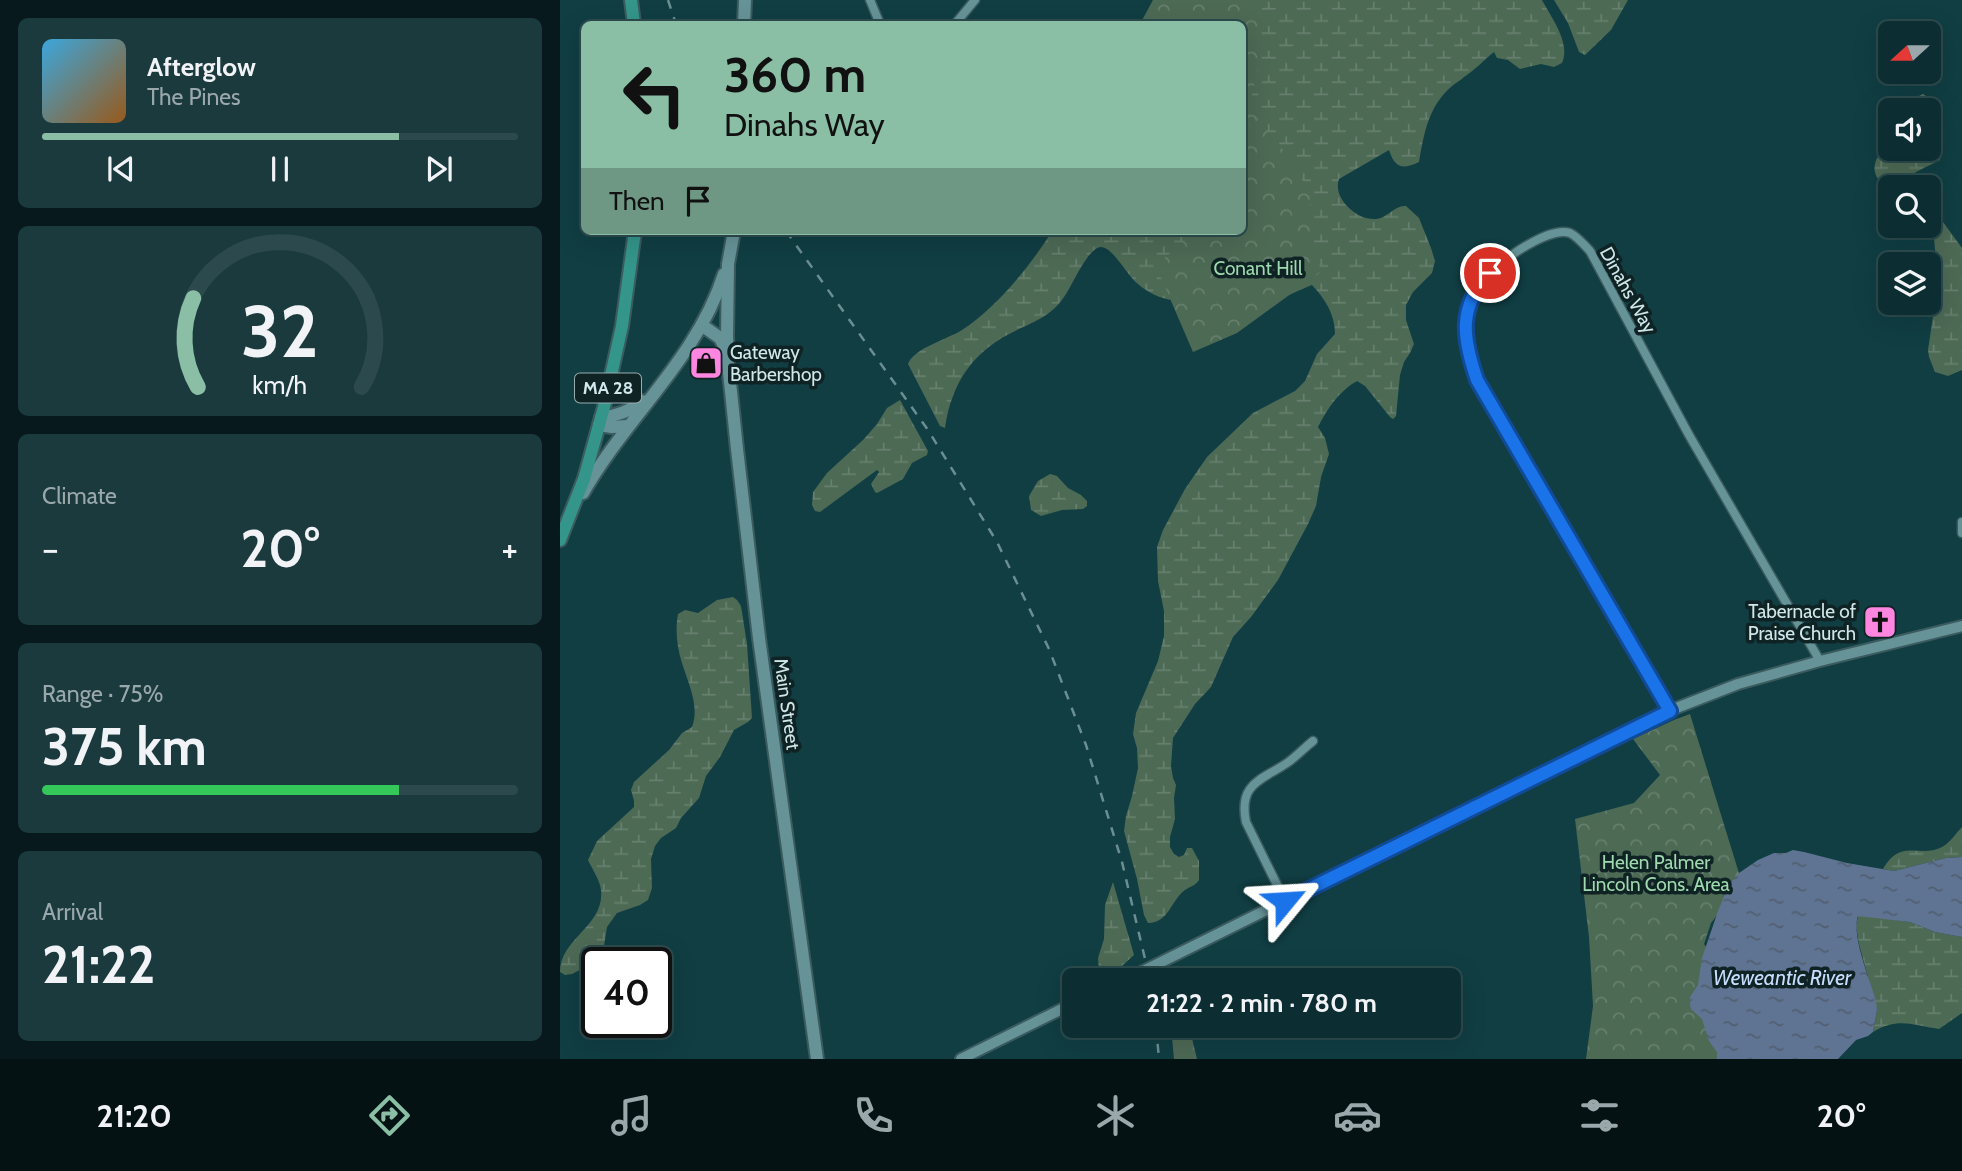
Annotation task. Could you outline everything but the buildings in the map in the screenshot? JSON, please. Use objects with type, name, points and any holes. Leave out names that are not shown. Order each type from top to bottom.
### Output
[{"type":"main road","points":[[631,0],[634,21]]},
{"type":"main road","points":[[744,21],[745,0]]},
{"type":"main road","name":"MA 28","points":[[560,540],[584,479],[600,422],[622,326],[634,235]]},
{"type":"main road","name":"Main Street","points":[[733,235],[728,264],[727,336],[737,449],[759,638],[817,1059]]},
{"type":"main road","points":[[569,516],[596,470],[680,362],[705,321],[728,264]]},
{"type":"main road","points":[[705,321],[722,323],[727,336]]},
{"type":"main road","points":[[705,321],[720,338],[728,353]]},
{"type":"main road","points":[[600,422],[634,408],[659,388]]},
{"type":"main road","points":[[600,422],[612,427],[628,426]]},
{"type":"street","points":[[870,0],[879,21]]},
{"type":"street","points":[[958,21],[975,0]]},
{"type":"street","name":"Dinahs Way","points":[[1670,711],[1477,380],[1468,354],[1465,337],[1466,316],[1478,286],[1503,260],[1534,241],[1556,233],[1571,233],[1590,251],[1689,435],[1819,662]]},
{"type":"street","points":[[1962,522],[1962,533]]},
{"type":"street","points":[[1149,968],[1670,711],[1738,684],[1962,626]]},
{"type":"street","points":[[1285,901],[1246,822],[1245,802],[1255,783],[1287,763],[1312,741]]},
{"type":"street","points":[[961,1059],[1062,1009]]},
{"type":"green space","name":"Conant Hill","points":[[1153,0],[1259,2],[1262,52],[1252,95],[1258,121],[1281,147],[1310,192],[1311,231],[1321,272],[1237,333],[1193,352],[1156,266],[1190,235],[1246,235],[1246,21],[1142,21]]},
{"type":"green space","points":[[1176,0],[1542,0],[1559,30],[1564,55],[1562,63],[1554,67],[1541,64],[1520,69],[1508,60],[1497,58],[1494,52],[1437,103],[1425,131],[1419,162],[1400,166],[1394,161],[1389,150],[1339,179],[1339,194],[1343,201],[1361,216],[1376,219],[1398,207],[1406,206],[1419,218],[1435,261],[1432,273],[1413,292],[1406,305],[1406,320],[1414,344],[1400,375],[1396,416],[1393,419],[1390,417],[1365,386],[1357,381],[1334,401],[1318,427],[1325,438],[1329,454],[1321,477],[1316,506],[1308,524],[1278,580],[1233,637],[1211,687],[1195,704],[1173,738],[1171,766],[1176,785],[1175,819],[1170,847],[1179,857],[1184,855],[1187,848],[1192,848],[1199,861],[1199,880],[1180,894],[1161,919],[1148,923],[1124,831],[1138,768],[1133,734],[1136,713],[1158,661],[1164,636],[1157,547],[1185,489],[1207,457],[1253,413],[1295,391],[1305,381],[1317,354],[1335,334],[1331,313],[1312,285],[1273,301],[1261,303],[1162,298],[1138,284],[1106,248],[1101,247],[1090,254],[1067,292],[1049,313],[1002,338],[977,357],[953,396],[945,428],[940,426],[908,364],[917,353],[975,321],[1000,298],[1049,235],[1246,235],[1246,21],[1234,21]]},
{"type":"green space","points":[[1554,0],[1628,0],[1611,30],[1585,55],[1579,52],[1568,23]]},
{"type":"green space","points":[[1878,158],[1878,161],[1938,161],[1912,175],[1878,175],[1878,178],[1875,165]]},
{"type":"green space","points":[[1941,222],[1962,248],[1962,370],[1948,376],[1935,372],[1928,350],[1933,315],[1941,315],[1941,252],[1935,252],[1934,238],[1941,238]]},
{"type":"green space","points":[[900,400],[928,451],[927,455],[912,463],[903,479],[877,493],[871,484],[879,472],[877,470],[820,512],[815,511],[812,505],[813,492],[827,473],[864,439],[887,408]]},
{"type":"green space","points":[[1050,474],[1057,476],[1068,488],[1081,495],[1087,501],[1087,506],[1041,516],[1031,510],[1029,496],[1038,481]]},
{"type":"green space","points":[[733,597],[741,606],[747,644],[752,718],[734,730],[706,776],[699,798],[681,818],[676,828],[661,838],[655,846],[651,859],[652,888],[648,900],[617,913],[607,927],[604,947],[581,947],[581,969],[565,975],[560,972],[562,960],[590,923],[600,902],[598,878],[588,860],[597,841],[634,807],[631,790],[634,782],[669,750],[682,733],[692,727],[695,711],[679,651],[678,614],[685,610],[698,613],[717,600]]},
{"type":"green space","name":"Helen Palmer Lincoln Cons. Area","points":[[1690,714],[1742,883],[1711,923],[1704,944],[1724,1059],[1586,1059],[1593,1006],[1589,937],[1575,819],[1634,803],[1660,775],[1633,739]]},
{"type":"green space","points":[[1962,827],[1962,857],[1946,858],[1894,871],[1883,869],[1890,859],[1904,851],[1926,851],[1942,847]]},
{"type":"green space","points":[[1113,882],[1134,955],[1118,968],[1099,968],[1098,958],[1104,939],[1105,905]]},
{"type":"green space","points":[[1858,916],[1910,922],[1935,932],[1962,937],[1962,1013],[1939,1029],[1898,1023],[1873,1032],[1877,1010],[1856,926]]},
{"type":"green space","points":[[1172,1038],[1192,1038],[1197,1059],[1174,1059]]},
{"type":"water","name":"Weweantic River","points":[[1793,850],[1894,871],[1946,858],[1962,857],[1962,937],[1935,932],[1910,922],[1858,916],[1859,946],[1876,1001],[1873,1032],[1856,1040],[1838,1059],[1717,1059],[1717,1052],[1709,1041],[1702,1019],[1691,1009],[1690,997],[1698,985],[1702,958],[1718,911],[1729,885],[1739,873],[1774,853]]},
{"type":"railway","points":[[668,0],[675,21]]},
{"type":"railway","points":[[789,235],[928,430],[997,542],[1049,649],[1086,745],[1122,862],[1147,968]]},
{"type":"railway","points":[[1157,1038],[1159,1059]]},
{"type":"place","name":"Gateway Barbershop","points":[[706,363]]},
{"type":"place","name":"Tabernacle of Praise Church","points":[[1880,622]]},
{"type":"route","points":[[1285,901],[1670,711],[1477,380],[1465,337],[1466,316],[1478,286],[1490,273]]}]
